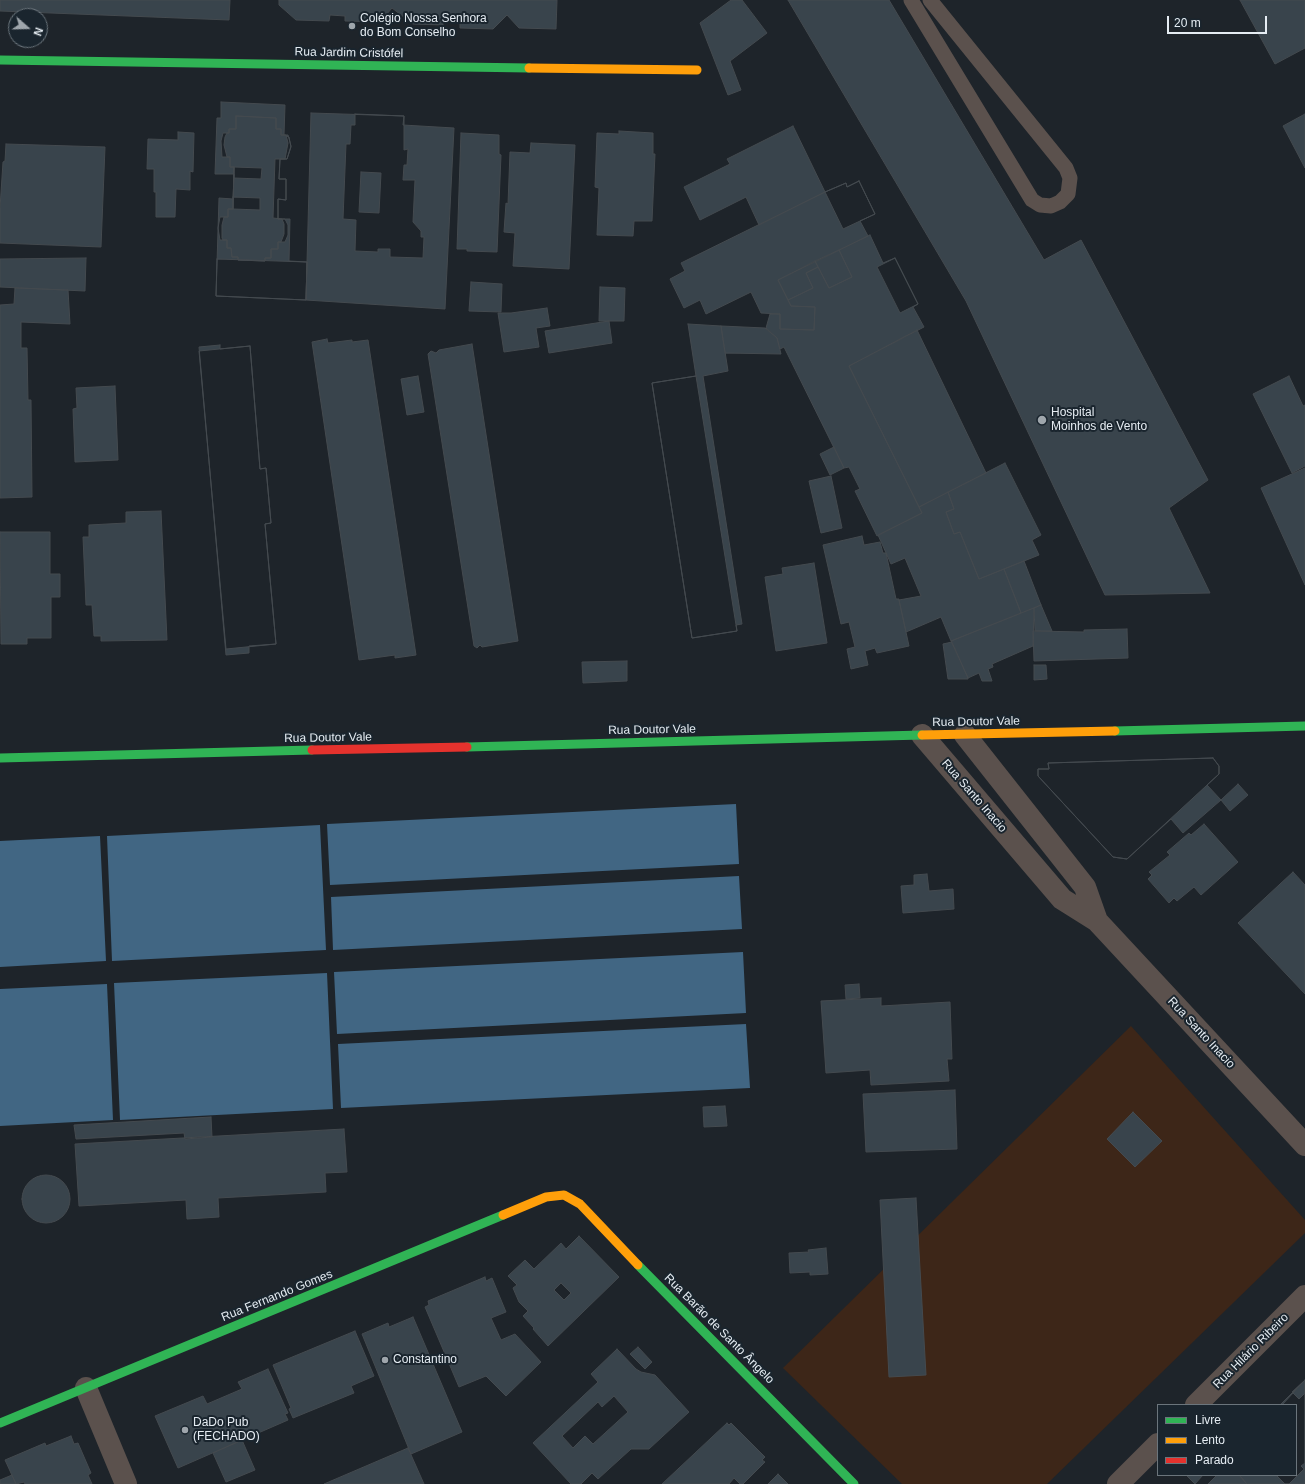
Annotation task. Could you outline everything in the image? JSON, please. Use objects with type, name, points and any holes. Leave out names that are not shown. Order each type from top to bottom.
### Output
[{"type":"street","name":"Rua Jardim Cristófel","points":[[0,60],[698,70]]},
{"type":"street","name":"Rua Doutor Vale","points":[[0,758],[1305,726]]},
{"type":"street","name":"Rua Santo Inacio","points":[[922,735],[1062,899],[1097,921],[1305,1145]]},
{"type":"street","name":"Rua Santo Inacio","points":[[965,735],[1085,888],[1097,921]]},
{"type":"street","name":"Rua Fernando Gomes","points":[[0,1423],[546,1197],[564,1195]]},
{"type":"street","name":"Rua Barão de Santo Ângelo","points":[[564,1195],[580,1204],[854,1484]]},
{"type":"street","name":"Rua Hilário Ribeiro","points":[[1197,1404],[1305,1296]]},
{"type":"street","points":[[86,1388],[126,1484]]},
{"type":"street","points":[[1118,1484],[1157,1445]]},
{"type":"lane","points":[[911,0],[1032,200],[1040,204],[1051,206],[1060,202],[1068,194],[1070,178],[1066,168],[930,0]]},
{"type":"shaded area","points":[[1131,1026],[1305,1220],[1305,1233],[1047,1484],[902,1484],[783,1368]]},
{"type":"water","points":[[736,804],[739,864],[330,885],[327,824]]},
{"type":"water","points":[[320,825],[326,950],[112,961],[107,836]]},
{"type":"water","points":[[100,836],[106,961],[0,967],[0,841]]},
{"type":"water","points":[[739,876],[742,929],[333,950],[331,897]]},
{"type":"water","points":[[743,952],[746,1013],[337,1034],[334,972]]},
{"type":"water","points":[[327,973],[333,1109],[120,1120],[114,983]]},
{"type":"water","points":[[107,984],[113,1120],[0,1126],[0,989]]},
{"type":"water","points":[[746,1024],[750,1088],[341,1108],[338,1044]]},
{"type":"building","points":[[0,0],[230,0],[229,20],[48,13],[48,8],[8,8],[8,11],[0,11]]},
{"type":"building","points":[[279,0],[557,0],[556,29],[519,28],[507,15],[493,29],[460,28],[460,14],[443,14],[443,25],[413,24],[392,8],[380,22],[345,21],[345,16],[330,15],[329,21],[296,20],[279,5]]},
{"type":"building","points":[[731,0],[742,0],[767,33],[730,61],[741,90],[728,95],[700,23]]},
{"type":"building","points":[[788,0],[889,0],[1044,260],[1081,240],[1208,480],[1169,508],[1210,593],[1105,595],[966,301]]},
{"type":"building","points":[[1240,0],[1305,0],[1305,48],[1275,64]]},
{"type":"building","points":[[221,102],[285,105],[284,135],[289,137],[291,147],[287,159],[280,159],[279,179],[286,179],[286,200],[278,199],[278,219],[290,219],[289,261],[307,262],[306,300],[216,296],[219,198],[233,199],[234,174],[215,174],[217,118],[221,118]]},
{"type":"building","points":[[311,113],[404,116],[403,125],[454,128],[445,309],[306,300]]},
{"type":"building","points":[[355,114],[404,116],[404,150],[408,149],[407,165],[404,165],[403,180],[415,180],[413,222],[421,231],[421,237],[424,237],[423,258],[390,257],[390,249],[378,249],[378,252],[355,251],[356,220],[343,219],[346,144],[350,144],[351,125],[355,125]]},
{"type":"building","points":[[1305,114],[1305,168],[1283,126]]},
{"type":"building","points":[[236,116],[276,118],[276,129],[281,129],[281,135],[286,135],[288,143],[285,159],[275,159],[273,218],[282,219],[284,224],[284,234],[281,242],[278,242],[278,249],[271,249],[271,258],[265,258],[265,261],[238,260],[238,257],[232,257],[231,248],[227,248],[227,240],[223,240],[222,238],[222,225],[224,217],[228,217],[228,209],[233,209],[234,167],[230,167],[230,157],[227,157],[224,145],[225,137],[227,133],[229,133],[229,129],[236,129]]},
{"type":"building","points":[[236,116],[276,118],[276,129],[281,129],[281,135],[288,135],[291,146],[287,159],[280,159],[279,179],[286,179],[286,200],[278,199],[278,219],[285,219],[288,225],[288,235],[285,242],[278,242],[278,249],[271,249],[271,258],[265,258],[265,261],[238,260],[238,257],[232,257],[231,248],[227,248],[227,240],[220,240],[218,228],[220,217],[228,217],[228,209],[233,209],[234,167],[230,167],[230,157],[222,157],[221,141],[223,133],[229,133],[229,129],[236,129]]},
{"type":"building","points":[[793,126],[825,192],[759,225],[746,197],[700,220],[684,187],[730,164],[727,159]]},
{"type":"building","points":[[619,131],[653,133],[653,154],[655,154],[652,221],[634,221],[633,236],[597,235],[599,188],[595,187],[597,133],[619,134]]},
{"type":"building","points":[[178,132],[194,133],[193,172],[190,171],[190,190],[176,189],[175,217],[156,217],[154,169],[147,169],[148,139],[178,140]]},
{"type":"building","points":[[461,133],[499,135],[499,154],[501,155],[497,252],[467,251],[467,249],[457,249]]},
{"type":"building","points":[[531,143],[575,145],[569,269],[513,266],[515,233],[504,232],[506,203],[508,204],[510,152],[530,153]]},
{"type":"building","points":[[6,144],[105,147],[101,247],[0,243],[0,208],[3,162],[5,161]]},
{"type":"building","points":[[234,167],[262,168],[261,179],[234,178]]},
{"type":"building","points":[[361,172],[381,173],[379,213],[359,212]]},
{"type":"building","points":[[859,181],[875,214],[860,221],[868,236],[778,280],[791,306],[815,307],[814,330],[780,329],[780,314],[761,313],[751,292],[706,314],[700,300],[684,308],[670,279],[685,271],[681,263],[825,192],[846,183],[847,187]]},
{"type":"building","points":[[859,181],[875,214],[843,229],[825,192],[846,183],[847,187]]},
{"type":"building","points":[[233,197],[260,198],[260,210],[233,209]]},
{"type":"building","points":[[870,235],[883,263],[895,258],[918,304],[913,307],[924,327],[849,366],[922,513],[877,536],[855,491],[860,489],[849,467],[844,468],[784,347],[780,349],[777,338],[766,328],[770,314],[780,314],[780,329],[814,330],[815,307],[791,306],[788,300],[813,288],[806,273],[818,267],[829,288],[852,277],[839,250]]},
{"type":"building","points":[[839,250],[852,277],[829,288],[815,261]]},
{"type":"building","points":[[86,258],[85,291],[0,287],[0,259]]},
{"type":"building","points":[[895,258],[918,304],[900,313],[877,267]]},
{"type":"building","points":[[217,259],[307,262],[306,300],[216,296]]},
{"type":"building","points":[[815,261],[818,267],[806,273],[813,288],[788,300],[778,280]]},
{"type":"building","points":[[471,282],[502,284],[501,312],[469,311]]},
{"type":"building","points":[[600,287],[625,288],[624,321],[599,321]]},
{"type":"building","points":[[15,288],[68,290],[70,324],[21,322],[21,348],[27,348],[28,400],[31,400],[32,497],[0,498],[0,305],[14,304]]},
{"type":"building","points":[[547,308],[550,326],[536,328],[539,347],[504,352],[498,313],[511,313]]},
{"type":"building","points":[[609,321],[612,343],[549,353],[545,331]]},
{"type":"building","points":[[688,324],[721,326],[728,371],[703,376],[742,624],[736,625],[737,631],[692,638],[652,383],[696,376]]},
{"type":"building","points":[[721,326],[765,328],[777,338],[781,354],[725,353]]},
{"type":"building","points":[[917,330],[986,473],[919,507],[849,366]]},
{"type":"building","points":[[327,339],[328,343],[368,340],[416,655],[395,658],[395,655],[359,660],[312,342]]},
{"type":"building","points":[[472,344],[518,641],[482,647],[480,645],[477,648],[474,646],[428,354],[431,351],[436,353],[439,350]]},
{"type":"building","points":[[220,345],[220,349],[250,346],[260,469],[266,468],[271,523],[265,524],[276,644],[249,646],[249,653],[226,655],[199,347]]},
{"type":"building","points":[[250,346],[260,469],[266,468],[271,523],[265,524],[276,644],[226,649],[199,351]]},
{"type":"building","points":[[418,376],[424,412],[407,415],[401,379]]},
{"type":"building","points":[[696,376],[737,631],[692,638],[652,383]]},
{"type":"building","points":[[1289,376],[1303,406],[1305,405],[1305,466],[1292,473],[1253,394]]},
{"type":"building","points":[[115,386],[118,460],[75,462],[73,409],[77,408],[76,388]]},
{"type":"building","points":[[834,447],[844,468],[830,475],[820,454]]},
{"type":"building","points":[[1005,463],[1041,535],[1032,540],[1039,555],[979,579],[960,532],[954,534],[946,512],[954,509],[948,492]]},
{"type":"building","points":[[1305,468],[1305,585],[1261,488]]},
{"type":"building","points":[[831,476],[842,528],[821,533],[809,481]]},
{"type":"building","points":[[948,492],[954,509],[946,512],[954,534],[960,532],[979,579],[1004,569],[1021,613],[951,641],[941,617],[906,632],[899,600],[921,596],[905,558],[891,564],[878,535],[922,513],[919,507]]},
{"type":"building","points":[[161,511],[167,640],[101,641],[101,636],[94,636],[92,605],[86,605],[83,537],[89,537],[89,525],[126,523],[126,512]]},
{"type":"building","points":[[0,532],[50,532],[50,574],[60,574],[60,597],[51,597],[51,638],[27,638],[27,644],[1,644]]},
{"type":"building","points":[[862,536],[864,545],[880,542],[883,553],[886,553],[896,599],[899,599],[909,646],[877,653],[875,648],[865,651],[868,665],[851,669],[847,649],[855,647],[849,622],[841,624],[823,545]]},
{"type":"building","points":[[1024,561],[1041,605],[1021,613],[1004,569]]},
{"type":"building","points":[[814,563],[827,643],[776,651],[765,577],[783,574],[782,568]]},
{"type":"building","points":[[1041,605],[1052,631],[1035,631],[1034,608]]},
{"type":"building","points":[[1034,608],[1033,646],[992,664],[993,667],[988,669],[992,681],[982,681],[979,673],[968,678],[951,641]]},
{"type":"building","points":[[1127,629],[1128,658],[1034,661],[1033,631],[1084,632],[1084,630]]},
{"type":"building","points":[[952,642],[968,679],[948,679],[943,644]]},
{"type":"building","points":[[627,661],[627,681],[583,683],[582,662]]},
{"type":"building","points":[[1034,665],[1046,665],[1047,679],[1034,680]]},
{"type":"building","points":[[1213,758],[1219,766],[1219,774],[1127,859],[1113,857],[1038,776],[1038,769],[1049,769],[1048,763]]},
{"type":"building","points":[[1213,758],[1219,766],[1219,774],[1207,785],[1221,800],[1183,833],[1171,819],[1127,859],[1113,857],[1038,776],[1038,769],[1049,769],[1048,763]]},
{"type":"building","points":[[1238,784],[1248,795],[1230,811],[1221,800]]},
{"type":"building","points":[[1204,824],[1238,862],[1201,895],[1194,887],[1177,901],[1174,898],[1169,903],[1148,879],[1152,875],[1149,872],[1170,855],[1167,852],[1189,833],[1191,835]]},
{"type":"building","points":[[1293,872],[1305,885],[1305,994],[1238,923]]},
{"type":"building","points":[[927,874],[929,891],[953,889],[954,909],[903,913],[901,886],[914,885],[914,875]]},
{"type":"building","points":[[859,984],[860,998],[846,999],[845,985]]},
{"type":"building","points":[[881,998],[881,1006],[950,1002],[952,1059],[947,1059],[949,1081],[871,1085],[870,1070],[826,1073],[821,1001]]},
{"type":"building","points":[[955,1090],[957,1149],[866,1152],[863,1094]]},
{"type":"building","points":[[725,1106],[727,1126],[704,1127],[703,1107]]},
{"type":"building","points":[[1133,1112],[1162,1141],[1135,1167],[1107,1139]]},
{"type":"building","points":[[211,1117],[212,1137],[185,1139],[184,1133],[76,1139],[74,1125]]},
{"type":"building","points":[[344,1129],[347,1172],[325,1173],[326,1192],[218,1198],[219,1217],[187,1219],[186,1200],[79,1206],[75,1144]]},
{"type":"building","points":[[41,1175],[51,1175],[63,1182],[70,1194],[70,1204],[63,1216],[51,1223],[41,1223],[33,1219],[26,1212],[22,1204],[22,1194],[26,1186],[33,1179]]},
{"type":"building","points":[[916,1198],[926,1375],[889,1377],[880,1200]]},
{"type":"building","points":[[579,1236],[619,1277],[548,1346],[523,1316],[528,1311],[519,1302],[513,1288],[517,1285],[508,1276],[525,1260],[534,1269],[561,1243],[566,1249]],"holes":[[[561,1283],[571,1293],[564,1300],[554,1290]]]},
{"type":"building","points":[[826,1248],[828,1274],[810,1275],[810,1272],[790,1273],[789,1253],[809,1252],[808,1250]]},
{"type":"building","points":[[485,1277],[486,1281],[492,1278],[506,1312],[491,1318],[501,1340],[515,1334],[541,1362],[506,1396],[486,1376],[459,1387],[425,1307],[429,1305],[428,1301]]},
{"type":"building","points":[[413,1317],[462,1432],[411,1454],[362,1334],[388,1323],[389,1327]]},
{"type":"building","points":[[355,1331],[374,1376],[351,1386],[354,1393],[293,1418],[289,1409],[291,1408],[273,1365]]},
{"type":"building","points":[[638,1347],[652,1362],[645,1369],[630,1354]]},
{"type":"building","points":[[617,1349],[636,1369],[641,1372],[655,1375],[689,1412],[649,1449],[631,1449],[598,1479],[592,1473],[581,1484],[571,1484],[533,1443],[598,1382],[591,1374]]},
{"type":"building","points":[[268,1369],[288,1413],[285,1414],[288,1420],[178,1468],[155,1416],[203,1396],[207,1404],[242,1389],[238,1382]]},
{"type":"building","points":[[1305,1380],[1305,1393],[1299,1399],[1292,1392]]},
{"type":"building","points":[[1305,1380],[1305,1484],[1247,1484],[1240,1476],[1297,1476],[1297,1404],[1281,1404]]},
{"type":"building","points":[[1305,1380],[1305,1463],[1301,1466],[1304,1469],[1297,1476],[1297,1404],[1283,1404]]},
{"type":"building","points":[[614,1396],[628,1412],[593,1444],[585,1436],[573,1448],[562,1436],[598,1402],[602,1407]]},
{"type":"building","points":[[727,1423],[729,1425],[731,1423],[765,1457],[762,1460],[765,1462],[743,1484],[740,1484],[734,1478],[729,1484],[662,1484]]},
{"type":"building","points":[[71,1436],[74,1444],[78,1443],[91,1473],[88,1475],[92,1484],[25,1484],[24,1482],[16,1484],[5,1460],[45,1443],[46,1446]]},
{"type":"building","points":[[242,1440],[255,1470],[226,1482],[213,1453]]},
{"type":"building","points":[[408,1448],[424,1484],[324,1484]]},
{"type":"building","points":[[778,1474],[788,1484],[768,1484]]},
{"type":"building","points":[[12,1475],[16,1484],[0,1484],[0,1480]]},
{"type":"building","points":[[1187,1476],[1202,1476],[1195,1484]]},
{"type":"building","points":[[1216,1476],[1240,1476],[1247,1484],[1208,1484]]},
{"type":"building","points":[[1277,1476],[1297,1476],[1289,1484],[1285,1484]]},
{"type":"traffic: fast","points":[[0,60],[529,68]]},
{"type":"traffic: fast","points":[[1115,731],[1305,726]]},
{"type":"traffic: fast","points":[[467,747],[922,735]]},
{"type":"traffic: fast","points":[[0,758],[312,750]]},
{"type":"traffic: fast","points":[[0,1423],[503,1215]]},
{"type":"traffic: fast","points":[[638,1265],[854,1484]]},
{"type":"traffic: slow","points":[[529,68],[697,70]]},
{"type":"traffic: slow","points":[[922,735],[1115,731]]},
{"type":"traffic: slow","points":[[503,1215],[546,1197],[564,1195],[580,1204],[638,1265]]},
{"type":"traffic: jam","points":[[312,750],[467,747]]},
{"type":"place","name":"Colégio Nossa Senhora do Bom Conselho","points":[[352,26]]},
{"type":"place","name":"Hospital Moinhos de Vento","points":[[1042,420]]},
{"type":"place","name":"Constantino","points":[[385,1360]]},
{"type":"place","name":"DaDo Pub (FECHADO)","points":[[185,1430]]}]
